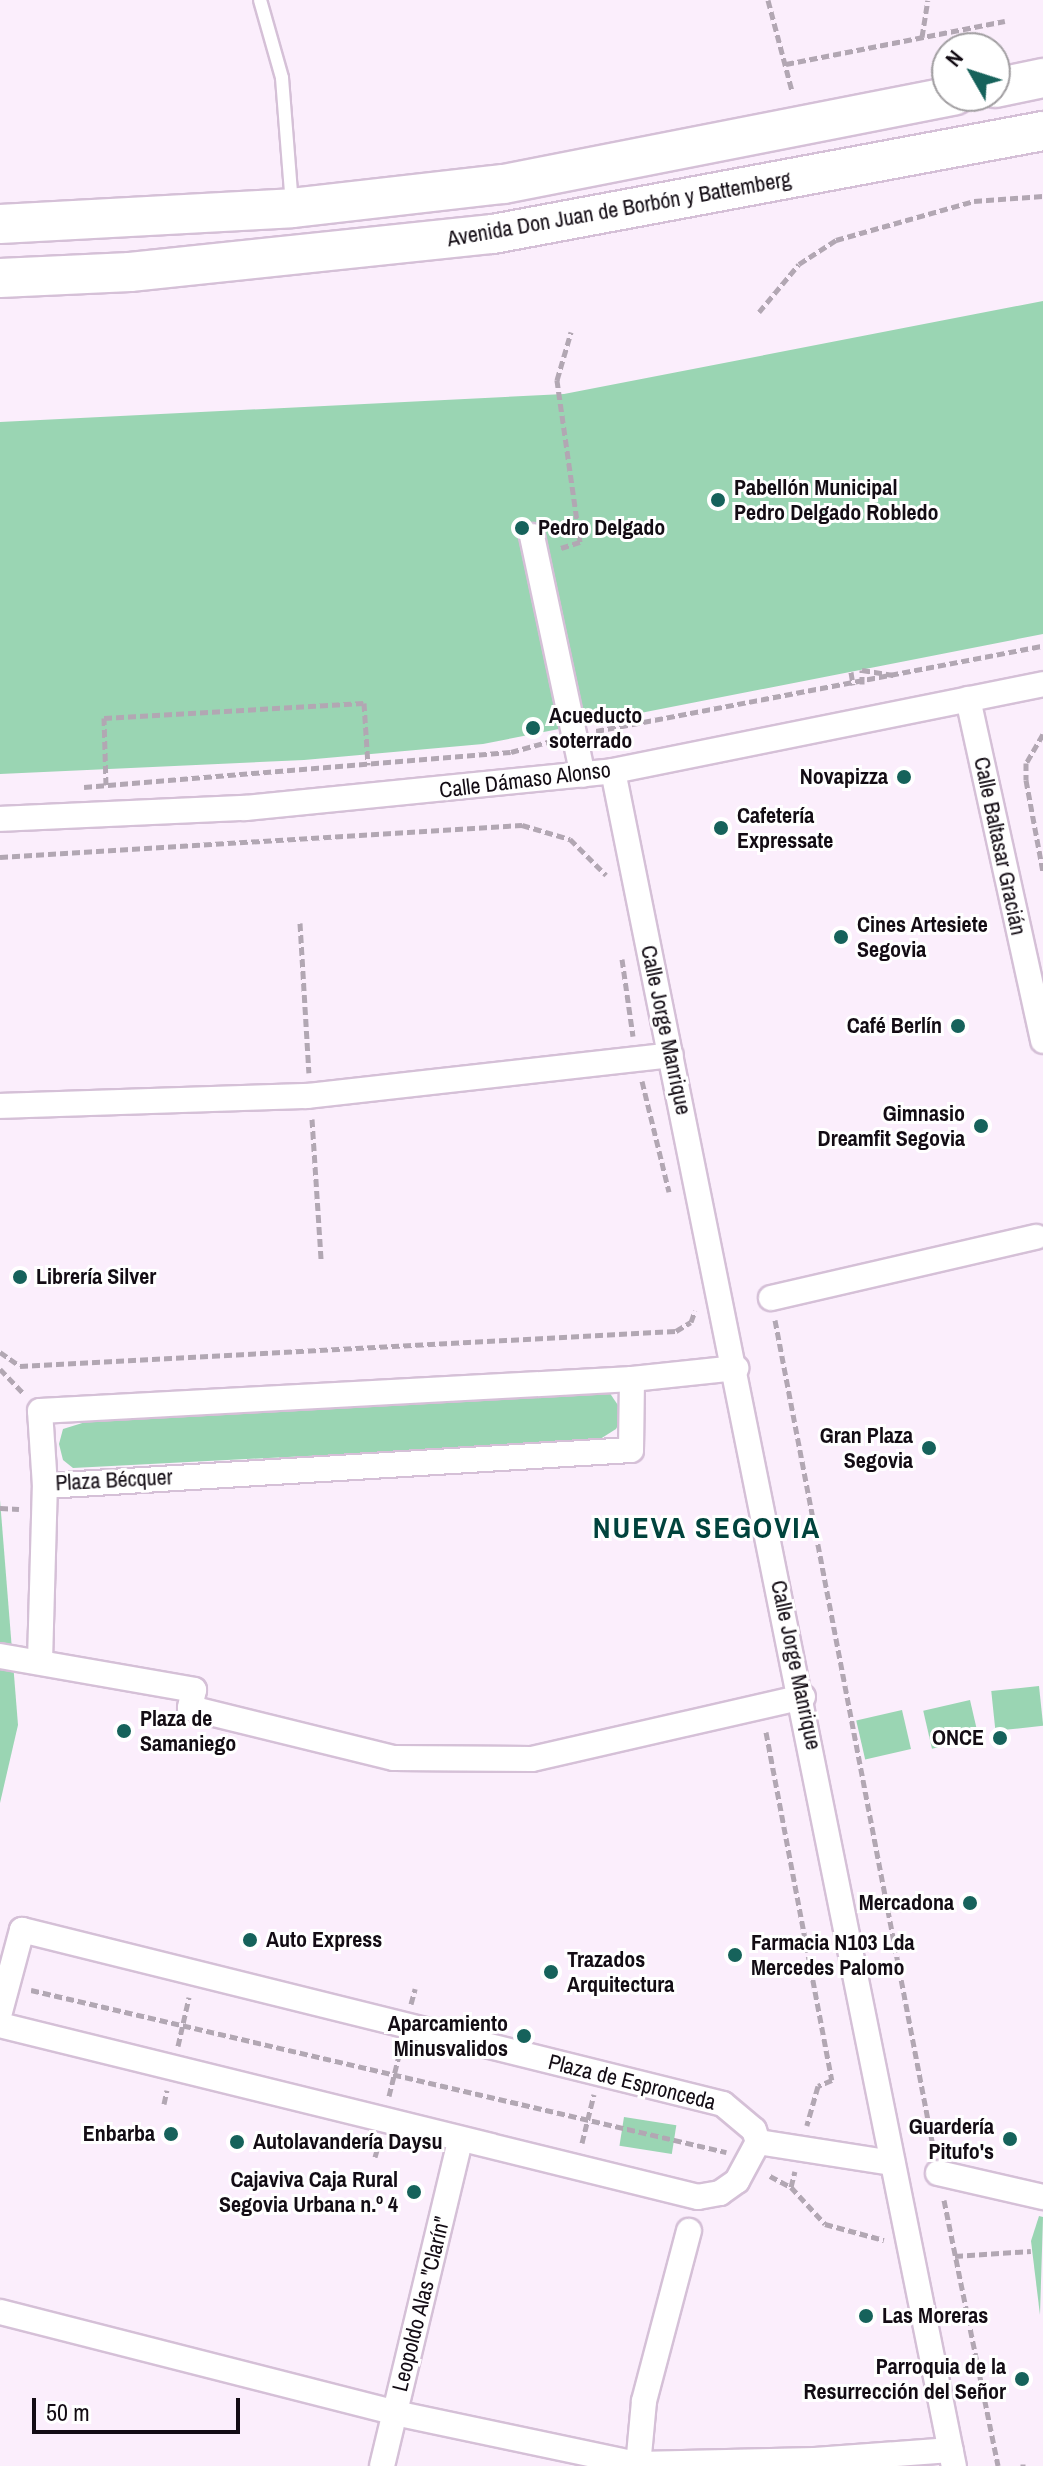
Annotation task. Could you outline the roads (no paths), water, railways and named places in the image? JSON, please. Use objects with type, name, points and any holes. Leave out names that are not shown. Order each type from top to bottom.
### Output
[{"type":"main road","points":[[1011,85],[1043,78]]},
{"type":"main road","name":"Avenida Don Juan de Borbón y Battemberg","points":[[0,224],[292,208],[536,179],[931,101]]},
{"type":"main road","name":"Avenida Don Juan de Borbón y Battemberg","points":[[0,278],[130,272],[518,230],[1043,131]]},
{"type":"street","points":[[0,297],[130,272]]},
{"type":"street","points":[[535,546],[583,775]]},
{"type":"street","name":"Calle Dámaso Alonso","points":[[0,819],[245,808],[583,775],[1043,684]]},
{"type":"street","name":"Calle Baltasar Gracián","points":[[968,699],[1043,1041]]},
{"type":"street","name":"Calle Jorge Manrique","points":[[613,771],[803,1697],[892,2163],[953,2458]]},
{"type":"street","points":[[0,1106],[307,1096],[671,1055]]},
{"type":"street","points":[[771,1298],[1036,1237]]},
{"type":"street","points":[[632,1379],[736,1368]]},
{"type":"street","name":"Plaza Bécquer","points":[[632,1379],[631,1450],[45,1486],[40,1411],[632,1379]]},
{"type":"street","points":[[40,1661],[45,1486]]},
{"type":"street","points":[[0,1656],[194,1690],[190,1708],[394,1758],[532,1759],[803,1697]]},
{"type":"street","name":"Plaza de Espronceda","points":[[0,2012],[22,1930],[723,2104],[754,2130],[758,2142]]},
{"type":"street","points":[[0,2025],[460,2141],[698,2197],[720,2193],[737,2181],[758,2142],[892,2163]]},
{"type":"street","name":"Leopoldo Alas \"Clarín\"","points":[[382,2466],[460,2141]]},
{"type":"street","points":[[938,2173],[1043,2197]]},
{"type":"street","points":[[638,2465],[644,2401],[689,2231]]},
{"type":"street","points":[[0,2312],[395,2413],[638,2465],[953,2458]]},
{"type":"lane","points":[[260,0],[282,78],[292,208]]},
{"type":"place","name":"Pabellón Municipal Pedro Delgado Robledo","points":[[718,500]]},
{"type":"place","name":"Pedro Delgado","points":[[522,528]]},
{"type":"place","name":"Acueducto soterrado","points":[[533,728]]},
{"type":"place","name":"Novapizza","points":[[904,777]]},
{"type":"place","name":"Cafetería Expressate","points":[[721,828]]},
{"type":"place","name":"Cines Artesiete Segovia","points":[[841,937]]},
{"type":"place","name":"Café Berlín","points":[[958,1026]]},
{"type":"place","name":"Gimnasio Dreamfit Segovia","points":[[981,1126]]},
{"type":"place","name":"Librería Silver","points":[[20,1277]]},
{"type":"place","name":"Gran Plaza Segovia","points":[[929,1448]]},
{"type":"place","name":"Plaza de Samaniego","points":[[124,1731]]},
{"type":"place","name":"ONCE","points":[[1000,1738]]},
{"type":"place","name":"Mercadona","points":[[970,1903]]},
{"type":"place","name":"Auto Express","points":[[250,1940]]},
{"type":"place","name":"Farmacia N103 Lda Mercedes Palomo","points":[[735,1955]]},
{"type":"place","name":"Trazados Arquitectura","points":[[551,1972]]},
{"type":"place","name":"Aparcamiento Minusvalidos","points":[[524,2036]]},
{"type":"place","name":"Enbarba","points":[[171,2134]]},
{"type":"place","name":"Guardería Pitufo's","points":[[1010,2139]]},
{"type":"place","name":"Autolavandería Daysu","points":[[237,2142]]},
{"type":"place","name":"Cajaviva Caja Rural Segovia Urbana n.º 4","points":[[414,2192]]},
{"type":"place","name":"Las Moreras","points":[[866,2316]]},
{"type":"place","name":"Parroquia de la Resurrección del Señor","points":[[1022,2379]]},
{"type":"district","name":"NUEVA SEGOVIA","points":[[707,1527]]}]
